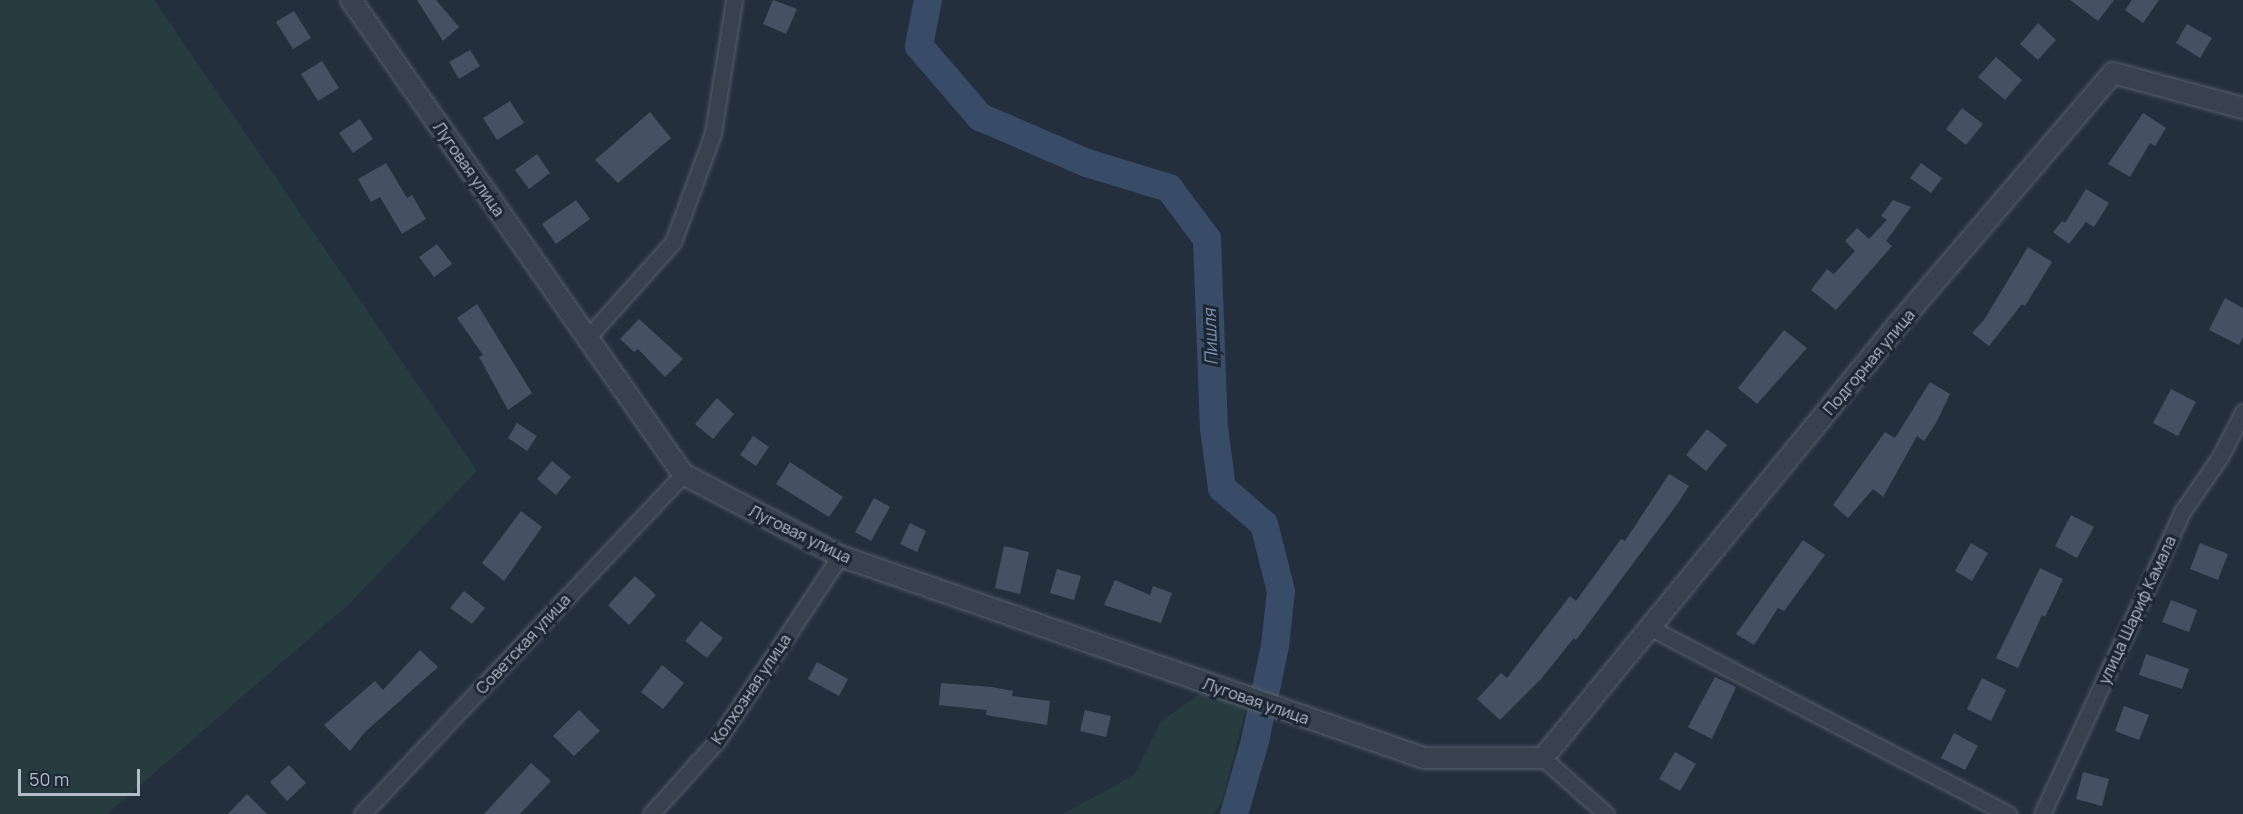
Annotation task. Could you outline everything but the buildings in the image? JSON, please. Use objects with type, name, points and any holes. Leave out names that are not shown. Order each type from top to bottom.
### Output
[{"type":"street","name":"Луговая улица","points":[[351,0],[683,474],[840,556],[1284,712],[1424,758],[1543,758]]},
{"type":"street","points":[[588,338],[674,242],[713,133],[734,0]]},
{"type":"street","name":"Подгорная улица","points":[[1543,758],[1896,327],[2114,73],[2243,108]]},
{"type":"street","name":"улица Шариф Камала","points":[[2042,814],[2182,512],[2220,458],[2243,412]]},
{"type":"street","name":"Советская улица","points":[[362,814],[683,474]]},
{"type":"street","name":"Колхозная улица","points":[[651,814],[716,742],[840,556]]},
{"type":"street","points":[[1651,628],[2008,814]]},
{"type":"street","points":[[1543,758],[1606,814]]},
{"type":"green space","points":[[0,0],[154,0],[477,471],[348,605],[107,814],[0,814]]},
{"type":"green space","points":[[1203,692],[1248,700],[1222,802],[1213,814],[1063,814],[1134,775],[1161,721]]},
{"type":"waterway","name":"Пишля","points":[[928,0],[919,46],[980,117],[1087,163],[1169,188],[1207,239],[1214,428],[1222,488],[1264,524],[1281,591],[1275,646],[1255,741],[1234,814]]}]
